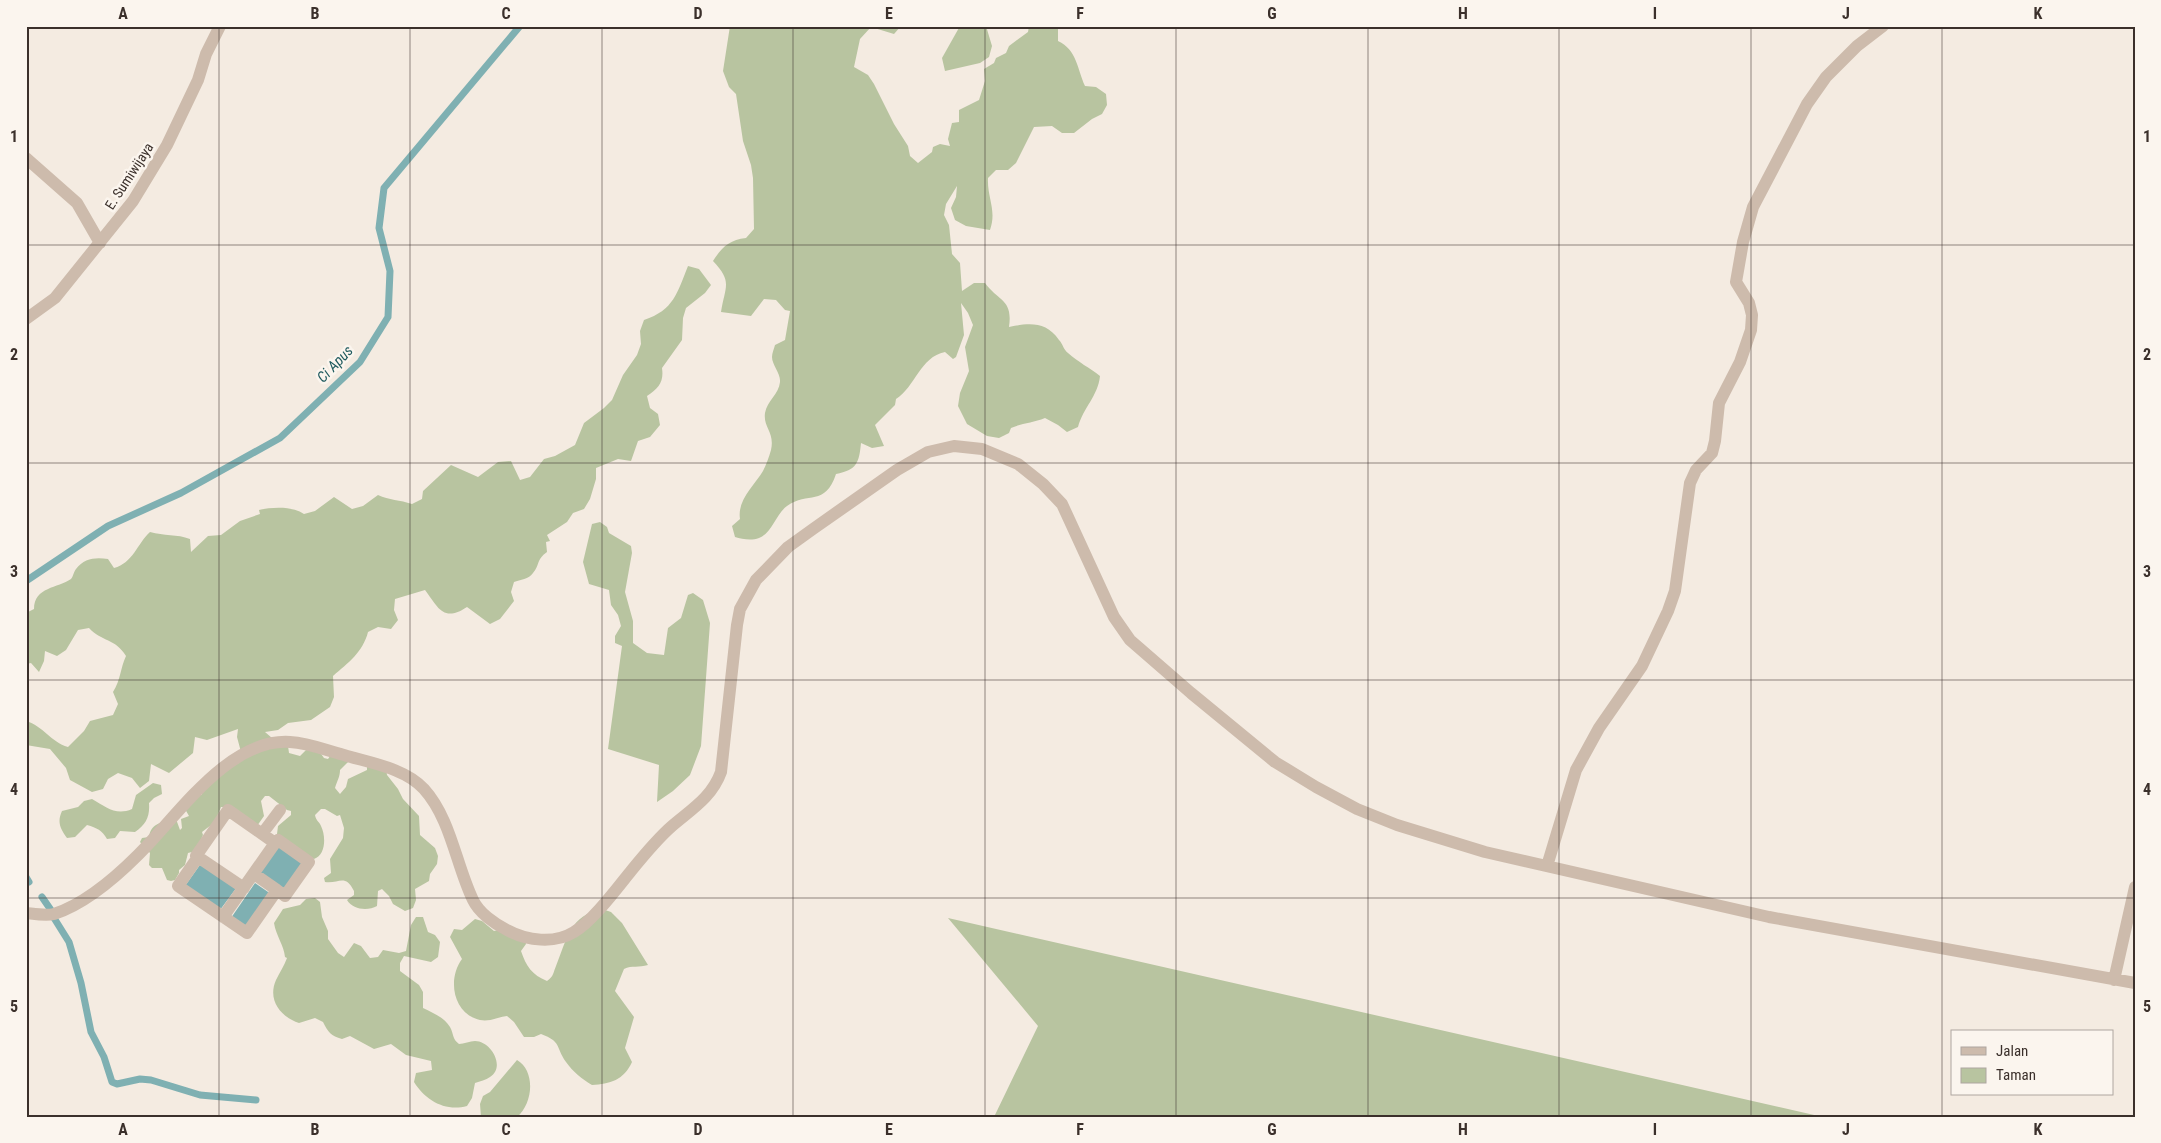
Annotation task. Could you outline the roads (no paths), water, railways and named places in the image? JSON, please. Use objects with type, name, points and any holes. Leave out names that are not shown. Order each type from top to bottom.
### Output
[{"type":"street","name":"E. Sumiwijaya","points":[[26,319],[54,298],[133,201],[167,145],[198,80],[206,54],[220,26]]},
{"type":"street","points":[[1547,866],[1576,770],[1599,728],[1642,666],[1668,611],[1675,591],[1690,483],[1696,470],[1712,453],[1719,403],[1740,362],[1751,330],[1752,315],[1749,303],[1736,282],[1743,242],[1753,208],[1807,104],[1826,77],[1857,46],[1883,26]]},
{"type":"street","points":[[26,158],[77,203],[100,243]]},
{"type":"street","points":[[26,913],[52,914],[78,902],[103,885],[138,855],[171,818],[223,767],[244,752],[287,741],[315,745],[380,765],[405,776],[423,788],[443,820],[474,902],[485,915],[500,926],[525,938],[542,940],[561,938],[576,931],[591,917],[655,842],[710,795],[718,783],[721,772],[737,625],[740,609],[756,580],[788,547],[897,470],[928,452],[954,446],[982,449],[996,454],[1018,464],[1043,484],[1062,504],[1105,600],[1130,640],[1198,699],[1276,762],[1316,787],[1357,809],[1397,825],[1460,845],[1769,917],[2135,983]]},
{"type":"street","points":[[275,843],[228,810],[178,886],[246,934],[277,890]]},
{"type":"street","points":[[262,834],[280,810]]},
{"type":"street","points":[[223,917],[278,840],[309,862],[285,896],[254,874]]},
{"type":"street","points":[[198,857],[244,888]]},
{"type":"street","points":[[2114,980],[2135,887]]},
{"type":"water","points":[[280,844],[304,861],[283,891],[259,874]]},
{"type":"water","points":[[202,862],[237,887],[220,910],[185,886]]},
{"type":"water","points":[[255,883],[271,894],[246,928],[231,918]]},
{"type":"waterway","name":"Ci Apus","points":[[26,581],[108,526],[181,493],[280,438],[360,362],[388,317],[390,271],[379,228],[384,188],[520,26]]},
{"type":"waterway","points":[[26,877],[29,882]]},
{"type":"waterway","points":[[42,897],[53,913]]},
{"type":"waterway","points":[[54,918],[69,942],[81,983],[91,1032],[104,1057],[112,1082],[117,1084],[140,1079],[151,1080],[200,1095],[256,1100]]}]
